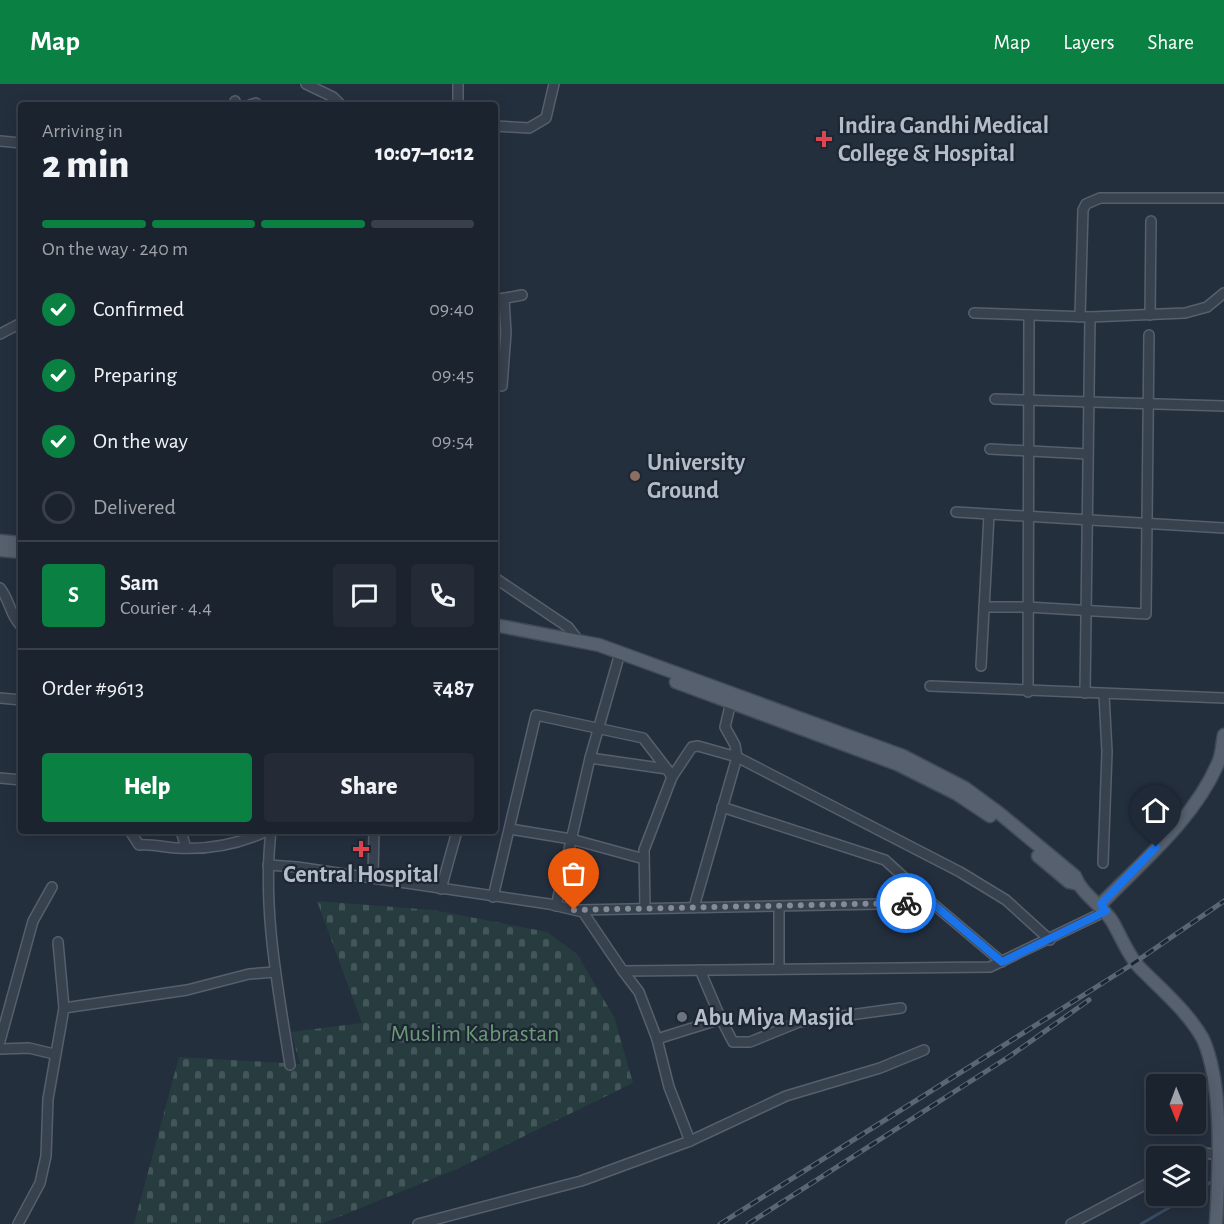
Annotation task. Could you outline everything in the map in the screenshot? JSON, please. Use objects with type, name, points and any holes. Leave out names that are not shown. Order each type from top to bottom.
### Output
[{"type":"main road","points":[[0,541],[18,543]]},
{"type":"main road","points":[[0,550],[18,552]]},
{"type":"main road","points":[[498,626],[578,640],[731,702],[780,716]]},
{"type":"main road","points":[[498,633],[618,656],[830,735],[897,764],[957,794],[994,819],[1069,882],[1078,884],[1103,908],[1141,970],[1204,1040],[1213,1066],[1220,1109],[1216,1224]]},
{"type":"main road","points":[[1103,908],[1200,795],[1219,762],[1224,735]]},
{"type":"street","points":[[306,84],[338,102]]},
{"type":"street","points":[[458,84],[458,102]]},
{"type":"street","points":[[498,126],[529,128],[546,118],[554,84]]},
{"type":"street","points":[[0,141],[18,143]]},
{"type":"street","points":[[1085,693],[1089,402],[1083,210],[1086,204],[1100,198],[1224,198]]},
{"type":"street","points":[[1150,221],[1150,315]]},
{"type":"street","points":[[974,313],[1085,317],[1150,315],[1185,312],[1207,307],[1224,293]]},
{"type":"street","points":[[502,386],[506,333],[500,299],[522,295]]},
{"type":"street","points":[[1028,692],[1029,315]]},
{"type":"street","points":[[0,334],[18,325]]},
{"type":"street","points":[[984,607],[1027,607],[1146,614],[1149,335]]},
{"type":"street","points":[[995,399],[1224,406]]},
{"type":"street","points":[[990,449],[1088,454]]},
{"type":"street","points":[[956,512],[1224,528]]},
{"type":"street","points":[[981,666],[989,515]]},
{"type":"street","points":[[498,580],[568,627],[578,640]]},
{"type":"street","points":[[0,588],[10,601],[12,617],[18,623]]},
{"type":"street","points":[[556,906],[590,758],[618,656]]},
{"type":"street","points":[[930,686],[1028,692],[1224,698]]},
{"type":"street","points":[[1103,863],[1107,752],[1104,694]]},
{"type":"street","points":[[0,698],[18,700]]},
{"type":"street","points":[[694,907],[737,757],[735,745],[725,727],[731,702]]},
{"type":"street","points":[[493,897],[537,715],[643,738],[669,773]]},
{"type":"street","points":[[645,908],[644,850],[669,773],[692,747],[698,746],[737,757],[960,872],[1006,900],[1050,940]]},
{"type":"street","points":[[590,758],[669,773]]},
{"type":"street","points":[[0,778],[18,780]]},
{"type":"street","points":[[722,807],[885,860],[1002,962]]},
{"type":"street","points":[[510,829],[571,839],[644,859]]},
{"type":"street","points":[[132,834],[140,845],[158,843],[186,848],[216,848],[245,842],[259,834]]},
{"type":"street","points":[[182,834],[186,848]]},
{"type":"street","points":[[271,834],[268,865],[275,972],[290,1065]]},
{"type":"street","points":[[373,878],[374,834]]},
{"type":"street","points":[[441,890],[456,834]]},
{"type":"street","points":[[268,865],[373,878],[583,912],[639,992],[657,1039],[669,1087],[690,1141]]},
{"type":"street","points":[[0,1041],[33,921],[52,887]]},
{"type":"street","points":[[574,910],[932,903]]},
{"type":"street","points":[[779,906],[779,969]]},
{"type":"street","points":[[623,971],[990,967],[1050,940],[1103,908]]},
{"type":"street","points":[[18,1224],[40,1182],[46,1155],[45,1129],[54,1054],[64,1008],[58,942]]},
{"type":"street","points":[[700,970],[733,1042],[750,1042],[799,1022],[901,1008]]},
{"type":"street","points":[[64,1008],[187,990],[249,974],[275,972]]},
{"type":"street","points":[[657,1039],[721,1019]]},
{"type":"street","points":[[0,1049],[29,1048],[54,1054]]},
{"type":"street","points":[[418,1224],[580,1181],[690,1141],[786,1096],[880,1068],[924,1050]]},
{"type":"street","points":[[1206,1154],[1220,1156]]},
{"type":"street","points":[[1071,1224],[1146,1184]]},
{"type":"green space","name":"Muslim Kabrastan","points":[[317,901],[433,910],[547,932],[577,954],[614,1017],[633,1083],[457,1169],[321,1224],[134,1224],[179,1057],[300,1064],[291,1032],[362,1023]]},
{"type":"waterway","points":[[1206,1185],[1211,1182]]},
{"type":"waterway","points":[[1141,1224],[1172,1206]]},
{"type":"railway","points":[[720,1224],[1128,967],[1224,901]]},
{"type":"railway","points":[[748,1224],[1010,1056],[1089,1000]]},
{"type":"way so far","points":[[574,910],[906,903]]},
{"type":"place","name":"Indira Gandhi Medical College & Hospital","points":[[824,139]]},
{"type":"place","name":"University Ground","points":[[635,476]]},
{"type":"place","name":"Central Hospital","points":[[361,849]]},
{"type":"place","name":"Abu Miya Masjid","points":[[682,1017]]},
{"type":"route","points":[[906,903],[932,903],[1002,962],[1106,911],[1101,904],[1156,847]]}]
